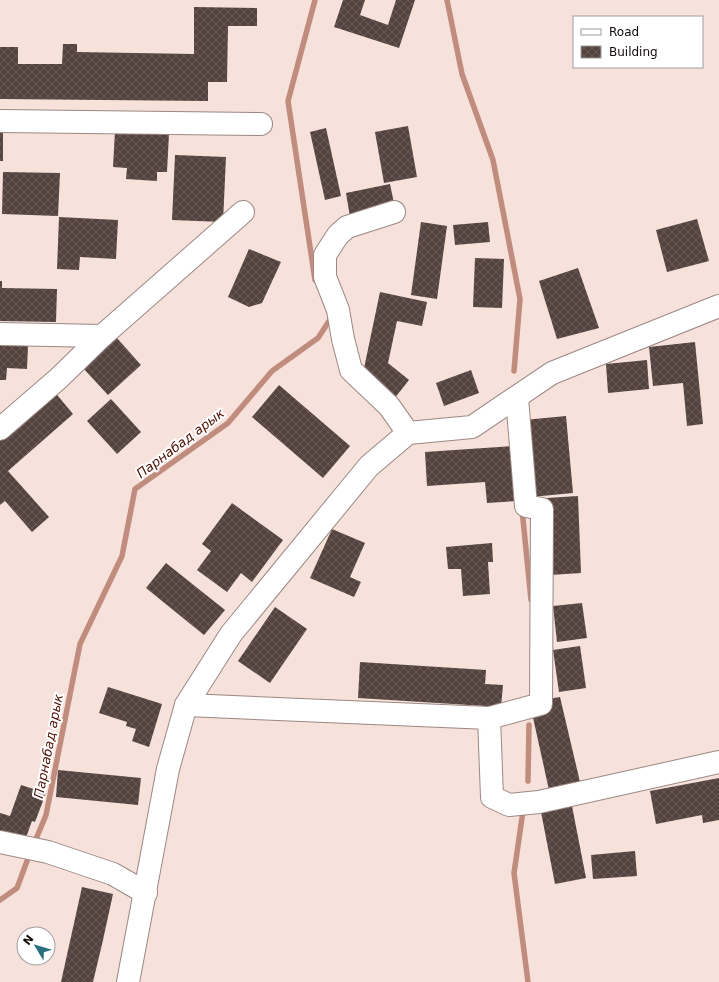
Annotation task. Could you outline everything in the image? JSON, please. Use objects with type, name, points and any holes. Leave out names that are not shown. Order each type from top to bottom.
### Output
[{"type":"street","points":[[0,121],[261,124]]},
{"type":"street","points":[[0,429],[59,378],[102,336],[243,212]]},
{"type":"street","points":[[394,212],[347,227],[342,231],[325,255],[325,277],[338,310],[343,339],[351,370],[389,406],[408,433]]},
{"type":"street","points":[[128,982],[146,893],[168,769],[186,705],[231,634],[369,466],[408,433],[472,427],[552,373],[719,306]]},
{"type":"street","points":[[0,334],[102,336]]},
{"type":"street","points":[[186,705],[489,718],[541,704],[542,509],[526,506],[517,398]]},
{"type":"street","points":[[489,718],[492,797],[509,805],[539,802],[719,762]]},
{"type":"street","points":[[0,842],[48,852],[114,874],[146,893]]},
{"type":"building","points":[[343,0],[365,0],[360,15],[388,25],[396,0],[415,0],[399,48],[334,27]]},
{"type":"building","points":[[194,7],[257,8],[257,26],[228,26],[227,82],[208,82],[208,101],[0,99],[0,47],[18,47],[18,64],[62,64],[63,44],[77,44],[77,52],[194,54]]},
{"type":"building","points":[[408,126],[417,177],[384,183],[375,132]]},
{"type":"building","points":[[326,128],[341,196],[325,200],[310,132]]},
{"type":"building","points":[[115,131],[169,134],[167,172],[157,172],[157,181],[126,179],[127,168],[113,167]]},
{"type":"building","points":[[0,133],[3,133],[3,161],[0,161]]},
{"type":"building","points":[[175,155],[226,157],[223,222],[172,220]]},
{"type":"building","points":[[3,172],[60,173],[58,216],[2,214]]},
{"type":"building","points":[[390,184],[395,208],[350,217],[346,193]]},
{"type":"building","points":[[59,217],[118,220],[116,259],[80,257],[79,270],[57,269]]},
{"type":"building","points":[[697,219],[709,261],[667,272],[656,230]]},
{"type":"building","points":[[421,222],[447,226],[437,299],[411,295]]},
{"type":"building","points":[[488,222],[490,242],[455,245],[453,225]]},
{"type":"building","points":[[249,249],[281,262],[262,303],[249,307],[228,297]]},
{"type":"building","points":[[475,258],[504,259],[502,308],[473,307]]},
{"type":"building","points":[[578,268],[599,328],[557,339],[539,281]]},
{"type":"building","points":[[0,281],[2,281],[2,288],[57,289],[56,322],[0,321]]},
{"type":"building","points":[[380,292],[427,302],[422,326],[397,321],[388,363],[409,380],[394,399],[363,373]]},
{"type":"building","points":[[116,337],[141,365],[108,395],[83,368]]},
{"type":"building","points":[[695,342],[703,424],[687,426],[683,383],[653,386],[649,347]]},
{"type":"building","points":[[0,345],[28,346],[27,369],[7,368],[6,380],[0,380]]},
{"type":"building","points":[[647,360],[649,389],[608,393],[606,364]]},
{"type":"building","points":[[471,370],[479,393],[444,406],[436,383]]},
{"type":"building","points":[[279,385],[350,446],[323,478],[252,417]]},
{"type":"building","points":[[53,390],[73,414],[8,471],[49,517],[32,532],[5,501],[0,505],[0,437]]},
{"type":"building","points":[[111,399],[141,432],[117,454],[87,421]]},
{"type":"building","points":[[566,416],[573,493],[531,497],[524,420]]},
{"type":"building","points":[[513,446],[517,501],[487,503],[485,482],[427,486],[425,452]]},
{"type":"building","points":[[578,496],[581,573],[550,575],[547,498]]},
{"type":"building","points":[[232,503],[283,540],[252,582],[241,573],[227,592],[197,570],[211,551],[202,544]]},
{"type":"building","points":[[332,529],[365,543],[350,577],[361,582],[354,597],[310,578]]},
{"type":"building","points":[[492,543],[493,562],[488,562],[490,594],[463,596],[461,569],[448,569],[446,547]]},
{"type":"building","points":[[166,563],[225,610],[204,635],[146,588]]},
{"type":"building","points":[[582,603],[587,638],[557,642],[553,606]]},
{"type":"building","points":[[275,607],[307,629],[270,683],[238,661]]},
{"type":"building","points":[[580,646],[586,688],[559,692],[553,650]]},
{"type":"building","points":[[360,662],[486,670],[485,684],[503,685],[501,707],[358,698]]},
{"type":"building","points":[[108,687],[162,704],[149,747],[132,741],[136,729],[126,726],[127,722],[99,713]]},
{"type":"building","points":[[560,697],[580,782],[549,790],[532,713],[548,699]]},
{"type":"building","points":[[58,770],[141,778],[138,805],[56,797]]},
{"type":"building","points":[[719,778],[719,820],[703,823],[702,815],[656,824],[650,791]]},
{"type":"building","points":[[21,785],[46,793],[35,822],[32,821],[24,843],[0,834],[0,813],[10,816]]},
{"type":"building","points":[[572,806],[586,878],[555,884],[541,812]]},
{"type":"building","points":[[635,851],[637,876],[593,879],[591,855]]},
{"type":"building","points":[[82,887],[113,894],[103,940],[93,982],[61,982]]},
{"type":"waterway","name":"Парнабад арык","points":[[315,0],[288,101],[315,280]]},
{"type":"waterway","points":[[447,0],[462,74],[493,160],[520,299],[514,371]]},
{"type":"waterway","name":"Парнабад арык","points":[[36,839],[46,815],[80,644],[122,556],[135,489],[228,423],[272,371],[318,338],[331,318],[330,315]]},
{"type":"waterway","points":[[522,509],[531,600]]},
{"type":"waterway","points":[[528,781],[529,725]]},
{"type":"waterway","points":[[523,811],[514,873],[528,982]]},
{"type":"waterway","name":"Парнабад арык","points":[[0,900],[17,888],[27,861]]}]
